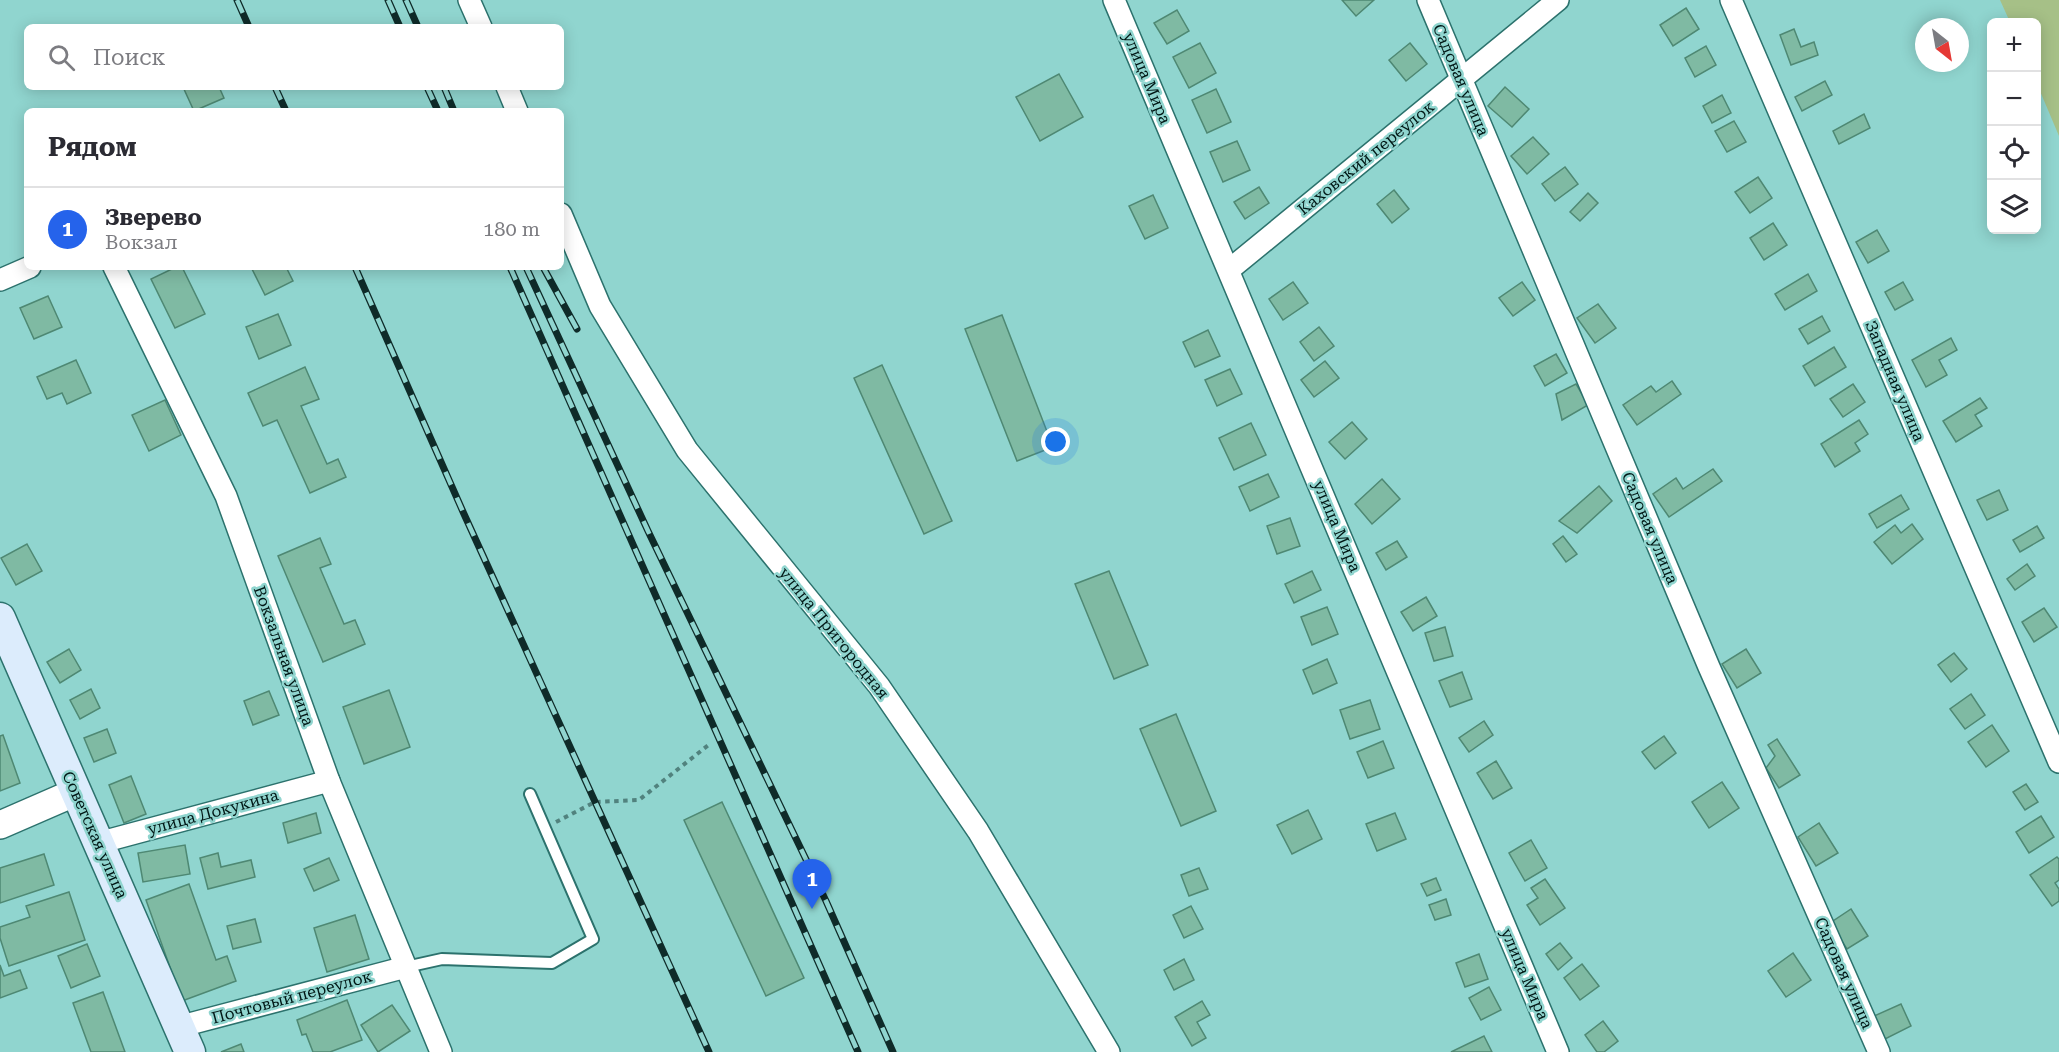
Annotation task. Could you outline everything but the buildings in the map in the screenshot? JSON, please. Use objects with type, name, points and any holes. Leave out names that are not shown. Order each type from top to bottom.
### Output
[{"type":"main road","name":"Советская улица","points":[[0,618],[184,1039]]},
{"type":"street","points":[[470,0],[480,24]]},
{"type":"street","name":"улица Мира","points":[[1114,0],[1558,1052]]},
{"type":"street","name":"Садовая улица","points":[[1428,0],[1709,668],[1879,1052]]},
{"type":"street","name":"Каховский переулок","points":[[1229,270],[1558,0]]},
{"type":"street","name":"Западная улица","points":[[1731,0],[2059,762]]},
{"type":"street","points":[[508,90],[516,108]]},
{"type":"street","name":"улица Пригородная","points":[[564,221],[600,306],[687,450],[879,686],[978,831],[1109,1052]]},
{"type":"street","points":[[0,280],[24,270]]},
{"type":"street","name":"Вокзальная улица","points":[[115,270],[226,496],[329,781],[441,1052]]},
{"type":"street","name":"улица Докукина","points":[[98,843],[329,781]]},
{"type":"street","points":[[0,825],[76,792]]},
{"type":"street","name":"Почтовый переулок","points":[[184,1039],[406,967]]},
{"type":"lane","points":[[406,967],[442,959],[552,963],[593,939],[530,794]]},
{"type":"path","points":[[545,828],[595,802],[639,800],[711,743]]},
{"type":"green space","points":[[2000,0],[2059,0],[2059,136],[2041,93],[2041,18],[2008,18]]},
{"type":"railway","points":[[237,0],[248,24]]},
{"type":"railway","points":[[388,0],[399,24]]},
{"type":"railway","points":[[406,0],[417,24]]},
{"type":"railway","points":[[276,90],[285,108]]},
{"type":"railway","points":[[428,90],[437,108]]},
{"type":"railway","points":[[445,90],[453,108]]},
{"type":"railway","points":[[356,270],[464,514],[709,1052]]},
{"type":"railway","points":[[511,270],[858,1052]]},
{"type":"railway","points":[[527,270],[648,531],[826,901],[893,1052]]},
{"type":"railway","points":[[545,270],[577,329]]},
{"type":"place","name":"Зверево","points":[[812,909]]}]
